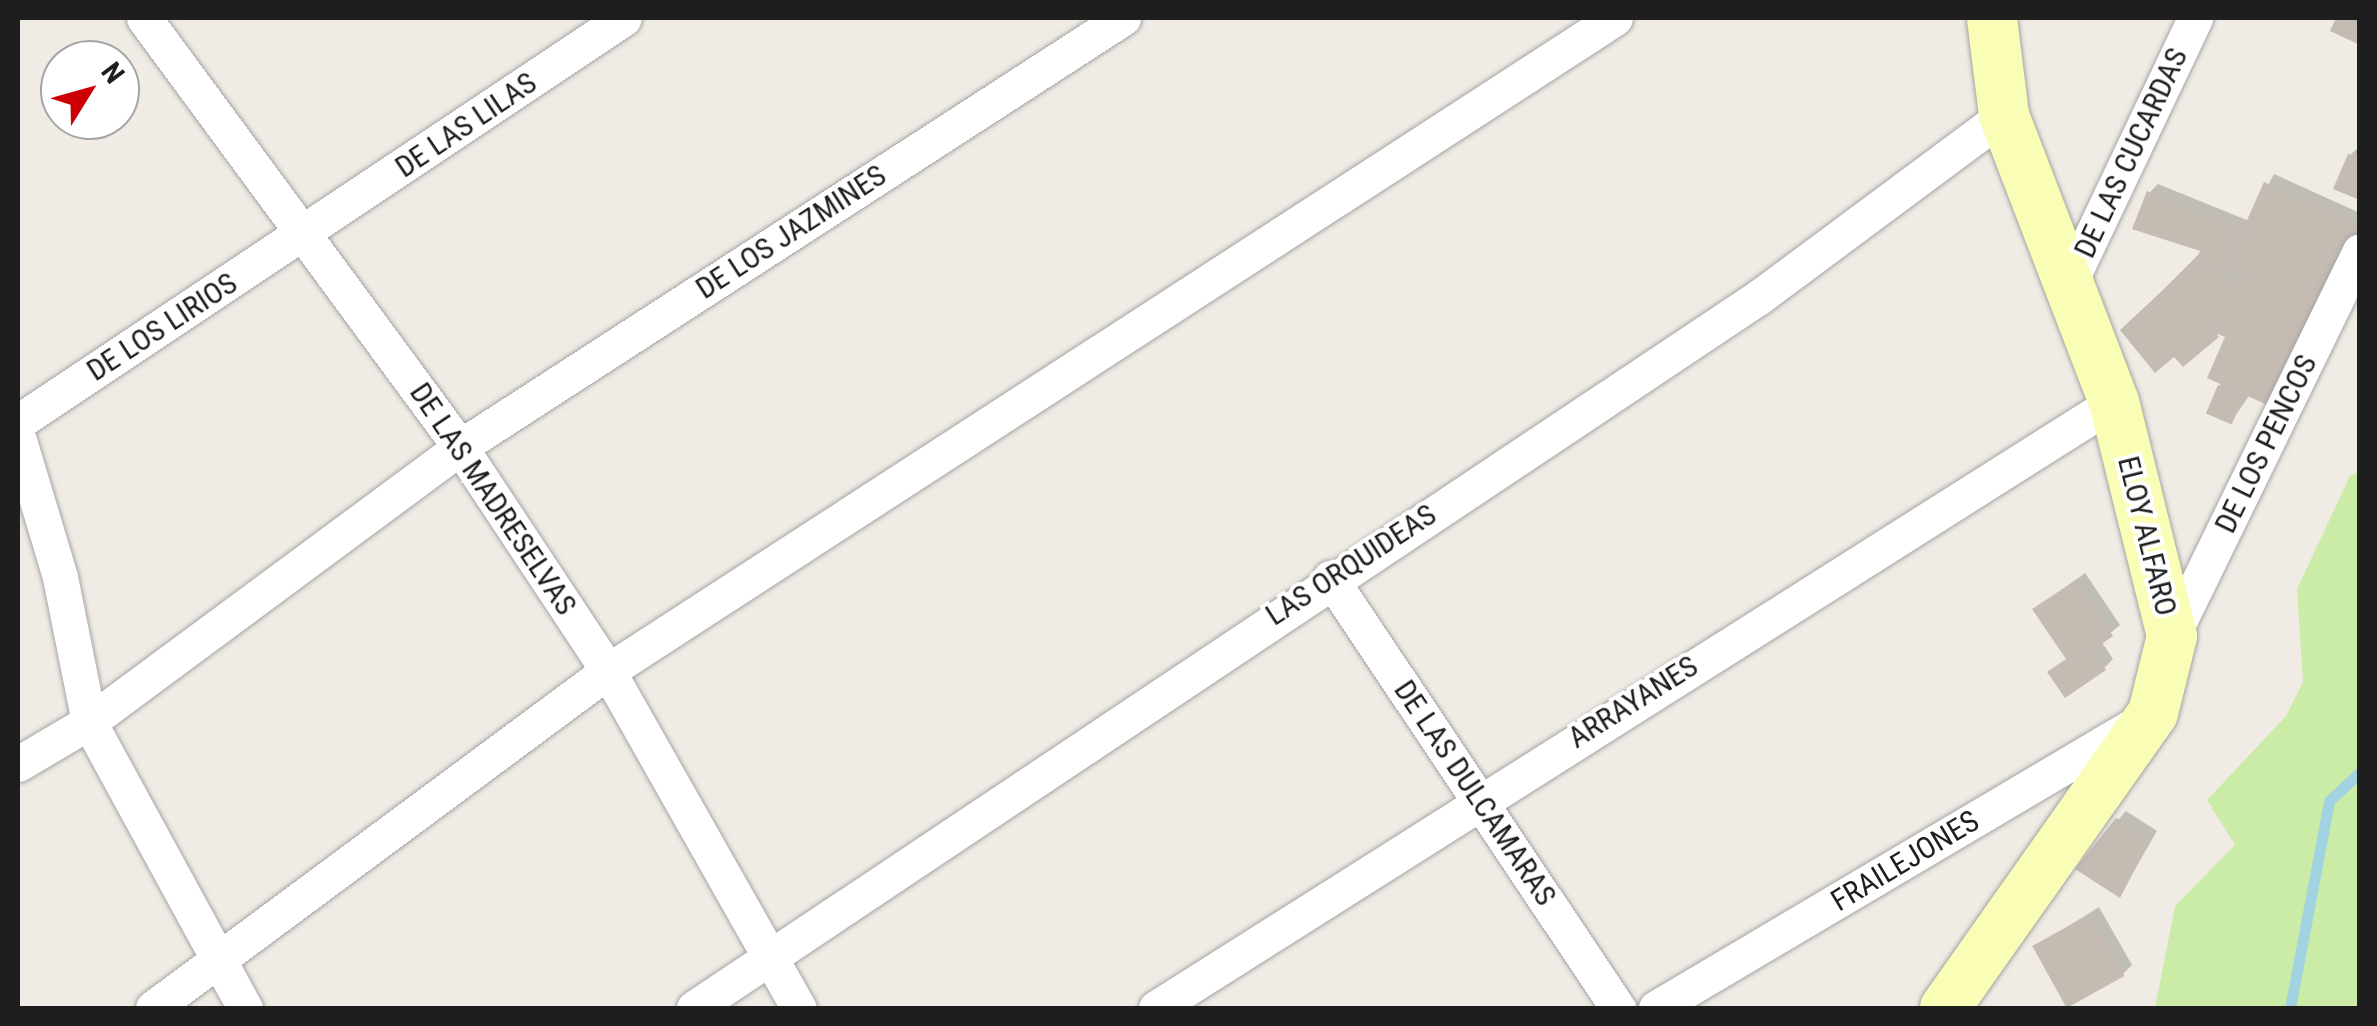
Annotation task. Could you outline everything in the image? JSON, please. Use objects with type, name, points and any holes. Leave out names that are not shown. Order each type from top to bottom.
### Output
[{"type":"street","name":"DE LAS MADRESELVAS","points":[[144,18],[308,233],[460,447],[608,671],[766,956],[799,1008]]},
{"type":"street","name":"DE LAS LILAS","points":[[308,233],[624,18]]},
{"type":"street","name":"DE LOS JAZMINES","points":[[18,764],[89,722],[460,447],[1122,18]]},
{"type":"street","points":[[153,1008],[223,963],[608,671],[1615,18]]},
{"type":"street","name":"ELOY ALFARO","points":[[1945,1008],[2153,714],[2172,636],[2114,402],[2067,288],[2004,115],[1992,18]]},
{"type":"street","name":"DE LAS CUCARDAS","points":[[2067,288],[2195,18]]},
{"type":"street","name":"LAS ORQUIDEAS","points":[[694,1008],[1330,578],[1759,297],[2004,115]]},
{"type":"street","name":"DE LOS LIRIOS","points":[[18,422],[308,233]]},
{"type":"street","name":"DE LOS PENCOS","points":[[2172,636],[2360,251]]},
{"type":"street","name":"ARRAYANES","points":[[1156,1008],[1480,798],[2114,402]]},
{"type":"street","points":[[18,436],[60,577],[89,722],[246,1008]]},
{"type":"street","name":"DE LAS DULCAMARAS","points":[[1330,578],[1618,1008]]},
{"type":"street","name":"FRAILEJONES","points":[[1656,1008],[2153,714]]},
{"type":"green space","points":[[2359,471],[2359,1008],[2155,1008],[2175,906],[2235,845],[2207,800],[2286,716],[2303,682],[2297,589],[2350,476]]},
{"type":"building","points":[[2336,18],[2360,18],[2360,45],[2330,31]]},
{"type":"building","points":[[2348,154],[2360,159],[2360,200],[2333,189]]},
{"type":"building","points":[[2264,182],[2360,226],[2272,407],[2207,378],[2225,337],[2216,333],[2225,313],[2215,332],[2219,337],[2183,367],[2174,357],[2155,373],[2120,330],[2191,264],[2227,273],[2237,286],[2242,276],[2196,260],[2200,251],[2132,229],[2147,191],[2240,229],[2227,265]]},
{"type":"building","points":[[2218,385],[2244,396],[2232,424],[2206,414]]},
{"type":"building","points":[[2076,580],[2113,636],[2093,650],[2106,670],[2065,698],[2047,672],[2066,659],[2032,609]]},
{"type":"building","points":[[2116,818],[2150,840],[2120,898],[2075,869]]},
{"type":"building","points":[[2090,914],[2124,976],[2067,1008],[2032,946]]},
{"type":"waterway","points":[[2290,1008],[2329,801],[2360,772]]}]
